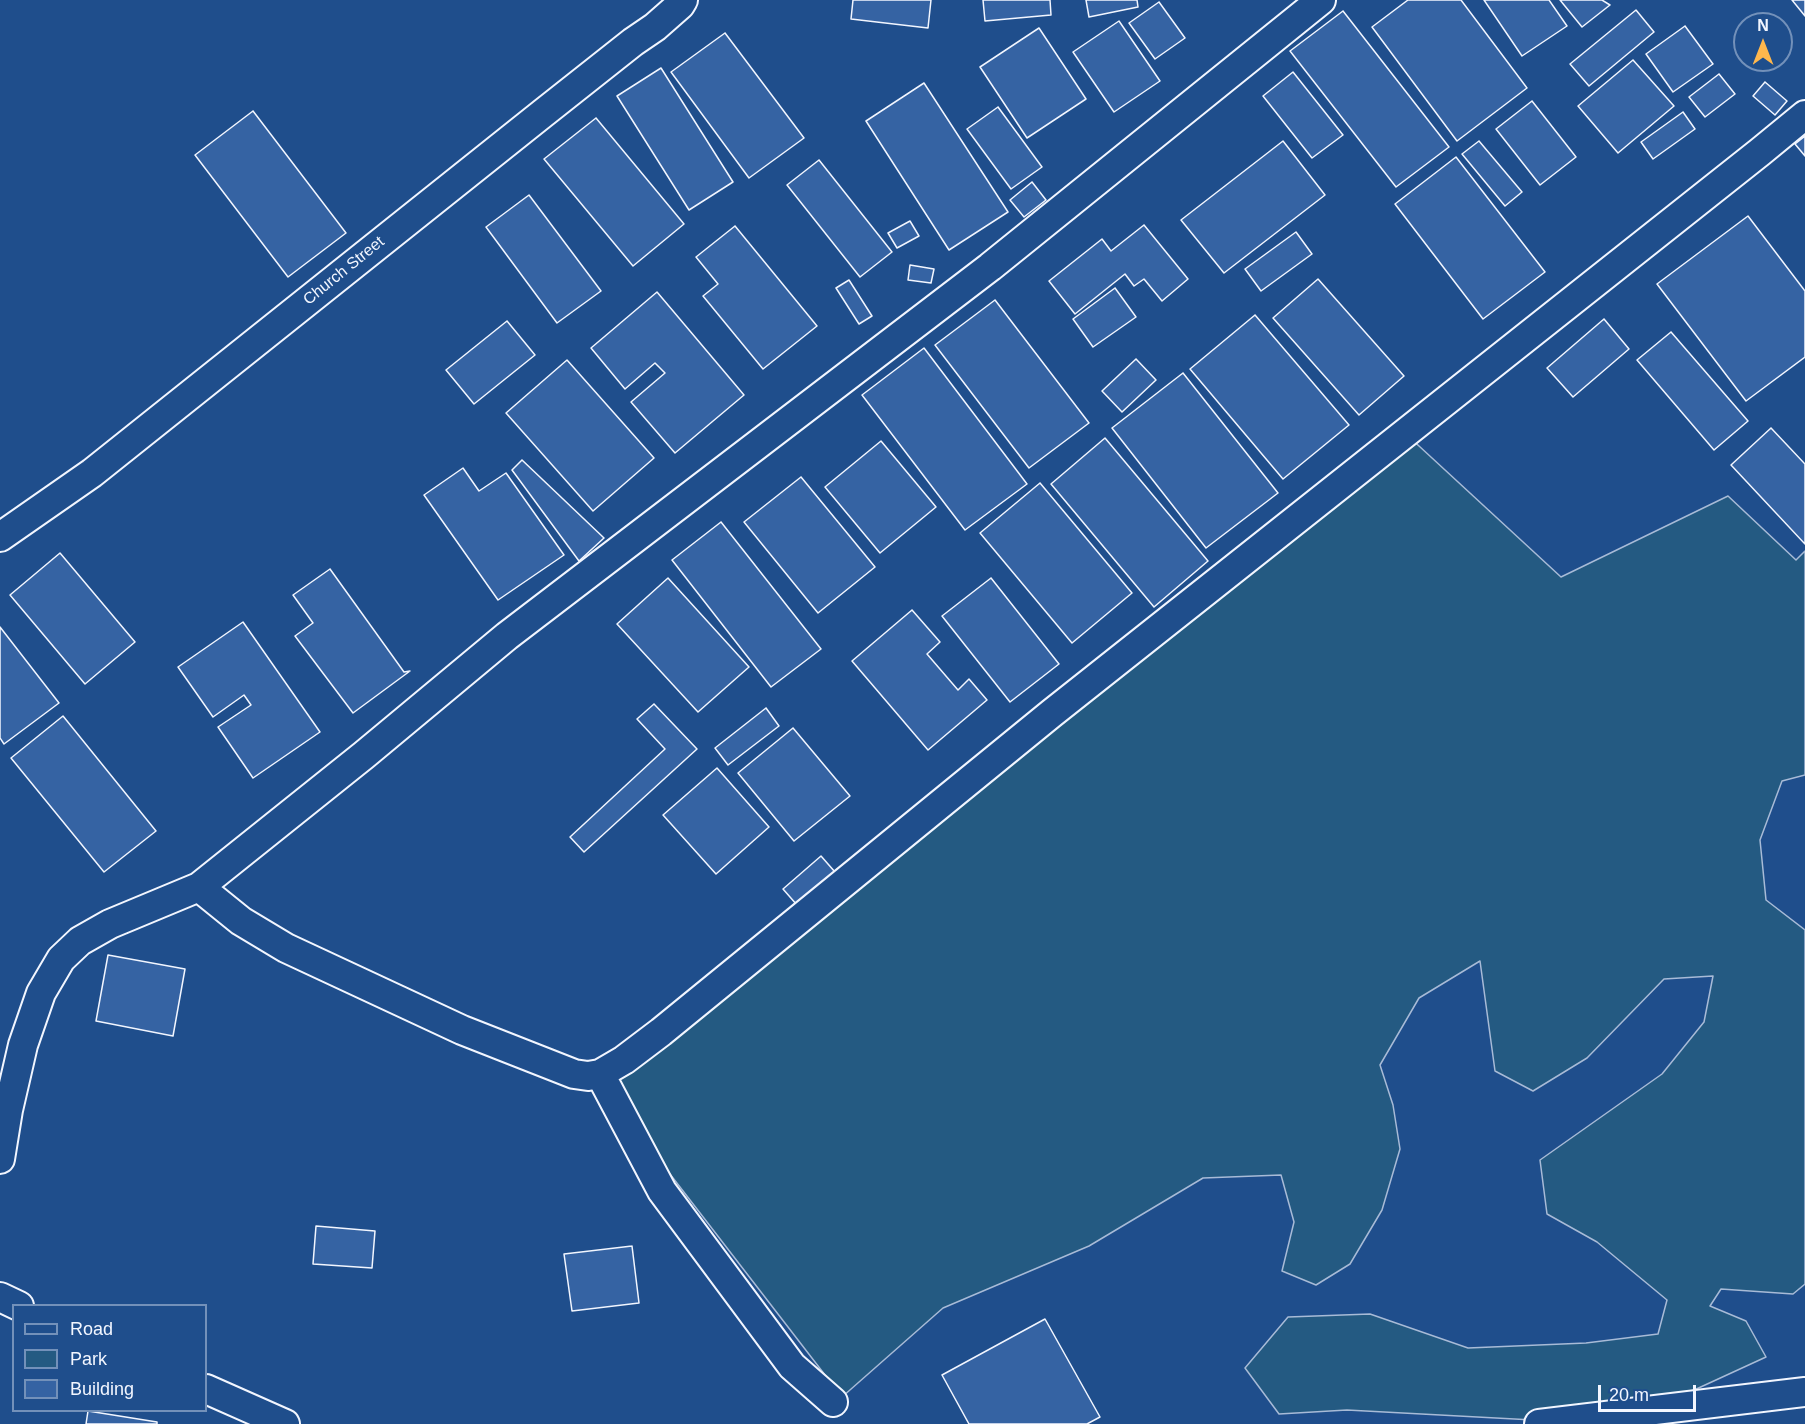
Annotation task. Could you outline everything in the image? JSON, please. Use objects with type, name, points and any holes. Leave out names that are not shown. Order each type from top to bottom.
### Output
[{"type":"street","name":"Church Street","points":[[0,537],[92,473],[542,114],[655,27],[683,0]]},
{"type":"street","points":[[0,1159],[8,1110],[23,1045],[41,993],[61,959],[80,941],[110,924],[199,886],[507,636],[990,267],[1321,0]]},
{"type":"street","points":[[199,886],[241,921],[286,948],[473,1034],[574,1074],[588,1076],[600,1074],[624,1060],[661,1032],[1052,713],[1751,160],[1805,114]]},
{"type":"street","points":[[600,1074],[662,1191],[792,1366],[833,1402]]},
{"type":"street","points":[[0,1297],[18,1304]]},
{"type":"street","points":[[207,1389],[285,1424]]},
{"type":"street","points":[[1539,1424],[1805,1392]]},
{"type":"green space","points":[[1406,434],[1561,577],[1728,496],[1796,560],[1805,551],[1805,775],[1782,781],[1760,840],[1766,900],[1805,930],[1805,1284],[1793,1294],[1721,1289],[1710,1306],[1746,1321],[1766,1357],[1692,1391],[1533,1420],[1347,1410],[1279,1414],[1245,1368],[1288,1317],[1370,1314],[1468,1348],[1586,1343],[1658,1334],[1667,1300],[1597,1242],[1547,1214],[1540,1160],[1662,1074],[1704,1022],[1713,976],[1664,979],[1587,1058],[1533,1091],[1495,1071],[1480,961],[1419,998],[1380,1065],[1393,1105],[1400,1149],[1382,1210],[1350,1264],[1316,1285],[1282,1271],[1294,1222],[1281,1175],[1203,1178],[1089,1246],[943,1308],[842,1397],[636,1130],[614,1070]]},
{"type":"building","points":[[853,0],[931,0],[928,28],[851,19]]},
{"type":"building","points":[[983,0],[1050,0],[1051,15],[985,21]]},
{"type":"building","points":[[1086,0],[1137,0],[1138,7],[1089,17]]},
{"type":"building","points":[[1408,0],[1461,0],[1527,88],[1457,141],[1372,27]]},
{"type":"building","points":[[1484,0],[1549,0],[1567,26],[1522,56]]},
{"type":"building","points":[[1560,0],[1602,0],[1610,5],[1582,27]]},
{"type":"building","points":[[1792,0],[1805,0],[1805,16]]},
{"type":"building","points":[[1159,2],[1185,38],[1155,59],[1129,23]]},
{"type":"building","points":[[1636,10],[1654,32],[1589,86],[1570,64]]},
{"type":"building","points":[[1343,11],[1449,147],[1396,187],[1290,51]]},
{"type":"building","points":[[1119,21],[1160,81],[1114,112],[1073,52]]},
{"type":"building","points":[[1685,26],[1713,64],[1673,92],[1646,54]]},
{"type":"building","points":[[1039,28],[1086,99],[1027,138],[980,67]]},
{"type":"building","points":[[725,33],[804,138],[749,178],[671,72]]},
{"type":"building","points":[[1633,60],[1674,106],[1618,153],[1578,106]]},
{"type":"building","points":[[661,68],[733,182],[689,210],[617,96]]},
{"type":"building","points":[[1293,72],[1343,135],[1312,158],[1263,96]]},
{"type":"building","points":[[1719,74],[1735,94],[1705,117],[1689,97]]},
{"type":"building","points":[[1765,82],[1787,101],[1775,115],[1753,96]]},
{"type":"building","points":[[924,83],[1008,212],[949,250],[866,121]]},
{"type":"building","points":[[1532,101],[1576,157],[1540,185],[1496,129]]},
{"type":"building","points":[[998,107],[1042,167],[1011,189],[967,129]]},
{"type":"building","points":[[253,111],[346,233],[288,277],[195,155]]},
{"type":"building","points":[[1683,112],[1695,129],[1653,159],[1641,142]]},
{"type":"building","points":[[596,118],[684,224],[633,266],[544,159]]},
{"type":"building","points":[[1805,136],[1805,156],[1795,144]]},
{"type":"building","points":[[1283,141],[1325,195],[1224,273],[1181,220]]},
{"type":"building","points":[[1479,141],[1522,192],[1505,206],[1462,154]]},
{"type":"building","points":[[1456,157],[1545,272],[1483,319],[1395,204]]},
{"type":"building","points":[[819,160],[892,252],[860,277],[787,185]]},
{"type":"building","points":[[1032,182],[1046,200],[1024,217],[1010,200]]},
{"type":"building","points":[[529,195],[601,291],[557,323],[486,227]]},
{"type":"building","points":[[1748,216],[1805,291],[1805,357],[1746,401],[1657,284]]},
{"type":"building","points":[[910,221],[919,236],[897,248],[888,233]]},
{"type":"building","points":[[1144,225],[1188,279],[1162,301],[1144,279],[1134,286],[1125,274],[1075,314],[1049,281],[1102,239],[1111,251]]},
{"type":"building","points":[[735,226],[817,326],[763,369],[703,296],[718,284],[696,257]]},
{"type":"building","points":[[1296,232],[1312,254],[1261,291],[1245,269]]},
{"type":"building","points":[[910,265],[934,269],[931,283],[908,280]]},
{"type":"building","points":[[1318,279],[1404,376],[1359,415],[1273,318]]},
{"type":"building","points":[[849,280],[872,316],[859,324],[836,288]]},
{"type":"building","points":[[1115,288],[1136,317],[1093,347],[1073,319]]},
{"type":"building","points":[[657,292],[744,395],[675,453],[631,402],[665,373],[655,363],[625,389],[591,348]]},
{"type":"building","points":[[995,300],[1089,423],[1029,468],[935,345]]},
{"type":"building","points":[[1255,315],[1349,425],[1283,479],[1190,369]]},
{"type":"building","points":[[1604,319],[1629,349],[1573,397],[1547,368]]},
{"type":"building","points":[[507,321],[535,355],[474,404],[446,370]]},
{"type":"building","points":[[1671,332],[1748,421],[1714,450],[1637,360]]},
{"type":"building","points":[[924,348],[1027,484],[965,530],[862,395]]},
{"type":"building","points":[[1136,359],[1156,380],[1122,412],[1102,391]]},
{"type":"building","points":[[567,360],[654,458],[593,511],[506,413]]},
{"type":"building","points":[[1183,373],[1278,493],[1206,548],[1112,428]]},
{"type":"building","points":[[1771,428],[1805,464],[1805,544],[1731,465]]},
{"type":"building","points":[[1105,438],[1208,561],[1154,607],[1051,484]]},
{"type":"building","points":[[881,441],[936,507],[880,553],[825,487]]},
{"type":"building","points":[[522,460],[604,538],[579,561],[512,470]]},
{"type":"building","points":[[463,468],[479,491],[506,473],[564,555],[498,600],[424,495]]},
{"type":"building","points":[[801,477],[875,567],[818,613],[744,522]]},
{"type":"building","points":[[1040,483],[1132,593],[1072,643],[980,533]]},
{"type":"building","points":[[721,522],[821,649],[771,687],[672,560]]},
{"type":"building","points":[[60,553],[135,642],[85,684],[10,595]]},
{"type":"building","points":[[330,569],[404,672],[410,671],[353,713],[295,636],[313,623],[293,595]]},
{"type":"building","points":[[668,578],[749,667],[698,712],[617,624]]},
{"type":"building","points":[[991,578],[1059,664],[1010,702],[942,616]]},
{"type":"building","points":[[912,610],[940,642],[927,654],[958,690],[969,679],[987,700],[928,750],[852,661]]},
{"type":"building","points":[[243,622],[320,732],[253,778],[218,727],[251,705],[244,695],[213,717],[178,667]]},
{"type":"building","points":[[0,627],[59,703],[4,744],[0,738]]},
{"type":"building","points":[[654,704],[697,749],[584,852],[570,837],[665,749],[637,719]]},
{"type":"building","points":[[766,708],[779,726],[728,765],[715,748]]},
{"type":"building","points":[[63,716],[156,831],[104,872],[11,758]]},
{"type":"building","points":[[793,728],[850,796],[794,841],[738,773]]},
{"type":"building","points":[[717,768],[769,827],[716,874],[663,815]]},
{"type":"building","points":[[821,856],[835,872],[797,905],[783,889]]},
{"type":"building","points":[[108,955],[185,969],[173,1036],[96,1021]]},
{"type":"building","points":[[316,1226],[375,1231],[372,1268],[313,1264]]},
{"type":"building","points":[[632,1246],[639,1303],[572,1311],[564,1254]]},
{"type":"building","points":[[1045,1319],[1100,1417],[1087,1424],[969,1424],[942,1375]]},
{"type":"building","points":[[88,1412],[157,1422],[157,1424],[86,1424]]}]
